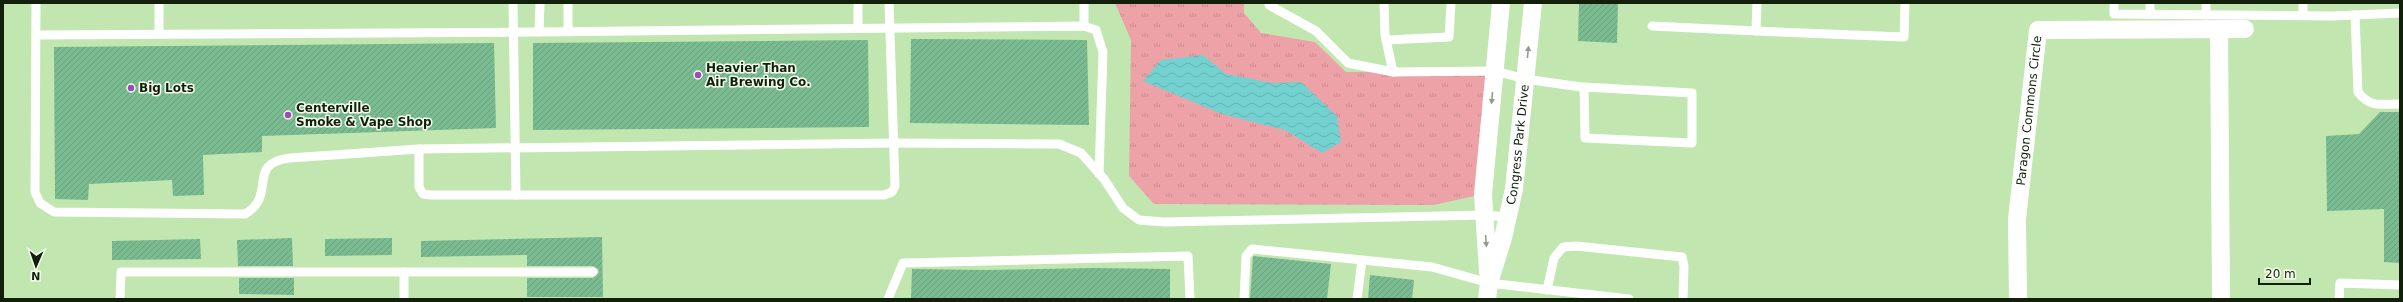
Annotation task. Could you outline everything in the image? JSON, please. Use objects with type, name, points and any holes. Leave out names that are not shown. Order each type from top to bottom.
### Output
[{"type":"street","points":[[1488,291],[1483,194],[1501,3]]},
{"type":"street","name":"Congress Park Drive","points":[[1488,291],[1514,189],[1533,3]]},
{"type":"street","name":"Paragon Commons Circle","points":[[2018,299],[2017,219],[2038,30],[2245,29]]},
{"type":"street","points":[[2219,30],[2222,299]]},
{"type":"lane","points":[[36,3],[35,192],[40,203],[54,212],[245,214],[254,209],[259,202],[266,168],[275,160],[419,149],[894,143],[1058,144],[1081,153],[1099,174],[1123,208],[1139,220],[1164,222],[1484,215],[1507,217]]},
{"type":"lane","points":[[159,3],[159,34]]},
{"type":"lane","points":[[513,3],[512,32],[516,195]]},
{"type":"lane","points":[[539,32],[540,3]]},
{"type":"lane","points":[[568,3],[568,32]]},
{"type":"lane","points":[[858,3],[858,28]]},
{"type":"lane","points":[[419,149],[419,187],[423,194],[884,195],[892,192],[895,186],[889,3]]},
{"type":"lane","points":[[1084,3],[1084,26]]},
{"type":"lane","points":[[1269,3],[1269,5],[1316,31],[1348,64],[1393,72],[1495,71],[1525,79],[1584,87],[1692,93],[1692,143],[1585,138],[1584,87]]},
{"type":"lane","points":[[1384,3],[1386,40],[1393,72]]},
{"type":"lane","points":[[1386,40],[1449,37],[1451,3]]},
{"type":"lane","points":[[1756,31],[1757,3]]},
{"type":"lane","points":[[1652,26],[1904,38],[1905,3]]},
{"type":"lane","points":[[2114,3],[2114,14],[2356,15],[2400,13]]},
{"type":"lane","points":[[2150,3],[2150,14]]},
{"type":"lane","points":[[2206,3],[2206,15]]},
{"type":"lane","points":[[2303,3],[2303,15]]},
{"type":"lane","points":[[2356,15],[2358,92],[2365,102],[2377,104],[2400,104]]},
{"type":"lane","points":[[36,35],[568,32],[1084,26],[1096,30],[1103,52],[1099,174]]},
{"type":"lane","points":[[1547,290],[1554,258],[1563,247],[1576,246],[1682,257],[1684,266],[1683,299]]},
{"type":"lane","points":[[1244,299],[1246,256],[1252,249],[1432,267],[1488,291],[1547,290],[1629,299]]},
{"type":"lane","points":[[888,299],[903,263],[1188,256],[1190,299]]},
{"type":"lane","points":[[1357,299],[1362,260]]},
{"type":"lane","points":[[120,299],[121,272],[593,272]]},
{"type":"lane","points":[[404,272],[404,299]]},
{"type":"lane","points":[[2339,299],[2340,283],[2400,284]]},
{"type":"green space","points":[[1115,3],[1244,3],[1244,13],[1261,33],[1315,42],[1346,72],[1495,71],[1483,194],[1434,205],[1154,204],[1129,176],[1131,40]]},
{"type":"water","points":[[1203,55],[1226,74],[1272,83],[1301,82],[1337,116],[1341,142],[1322,153],[1285,130],[1222,114],[1143,81],[1161,60]]},
{"type":"building","points":[[1579,3],[1618,3],[1617,43],[1578,41]]},
{"type":"building","points":[[911,39],[1087,40],[1089,125],[910,123]]},
{"type":"building","points":[[868,40],[869,127],[533,130],[533,43]]},
{"type":"building","points":[[494,43],[496,128],[262,136],[262,152],[203,155],[204,195],[173,196],[172,180],[89,184],[88,200],[55,199],[54,47]]},
{"type":"building","points":[[2380,112],[2400,112],[2400,263],[2384,262],[2384,209],[2327,211],[2326,136],[2359,134]]},
{"type":"building","points":[[602,237],[603,297],[527,297],[527,278],[593,278],[599,272],[598,269],[593,266],[527,266],[527,255],[421,257],[421,241]]},
{"type":"building","points":[[292,238],[293,266],[238,266],[237,240]]},
{"type":"building","points":[[392,238],[392,255],[325,256],[325,239]]},
{"type":"building","points":[[200,239],[201,259],[112,260],[112,241]]},
{"type":"building","points":[[1253,256],[1331,264],[1327,299],[1250,299]]},
{"type":"building","points":[[1093,268],[1170,269],[1170,299],[911,299],[912,269],[985,270]]},
{"type":"building","points":[[1370,275],[1414,280],[1412,299],[1368,299]]},
{"type":"building","points":[[239,278],[294,278],[294,295],[239,294]]},
{"type":"place","name":"Heavier Than Air Brewing Co.","points":[[698,75]]},
{"type":"place","name":"Big Lots","points":[[131,88]]},
{"type":"place","name":"Centerville Smoke & Vape Shop","points":[[288,115]]}]
